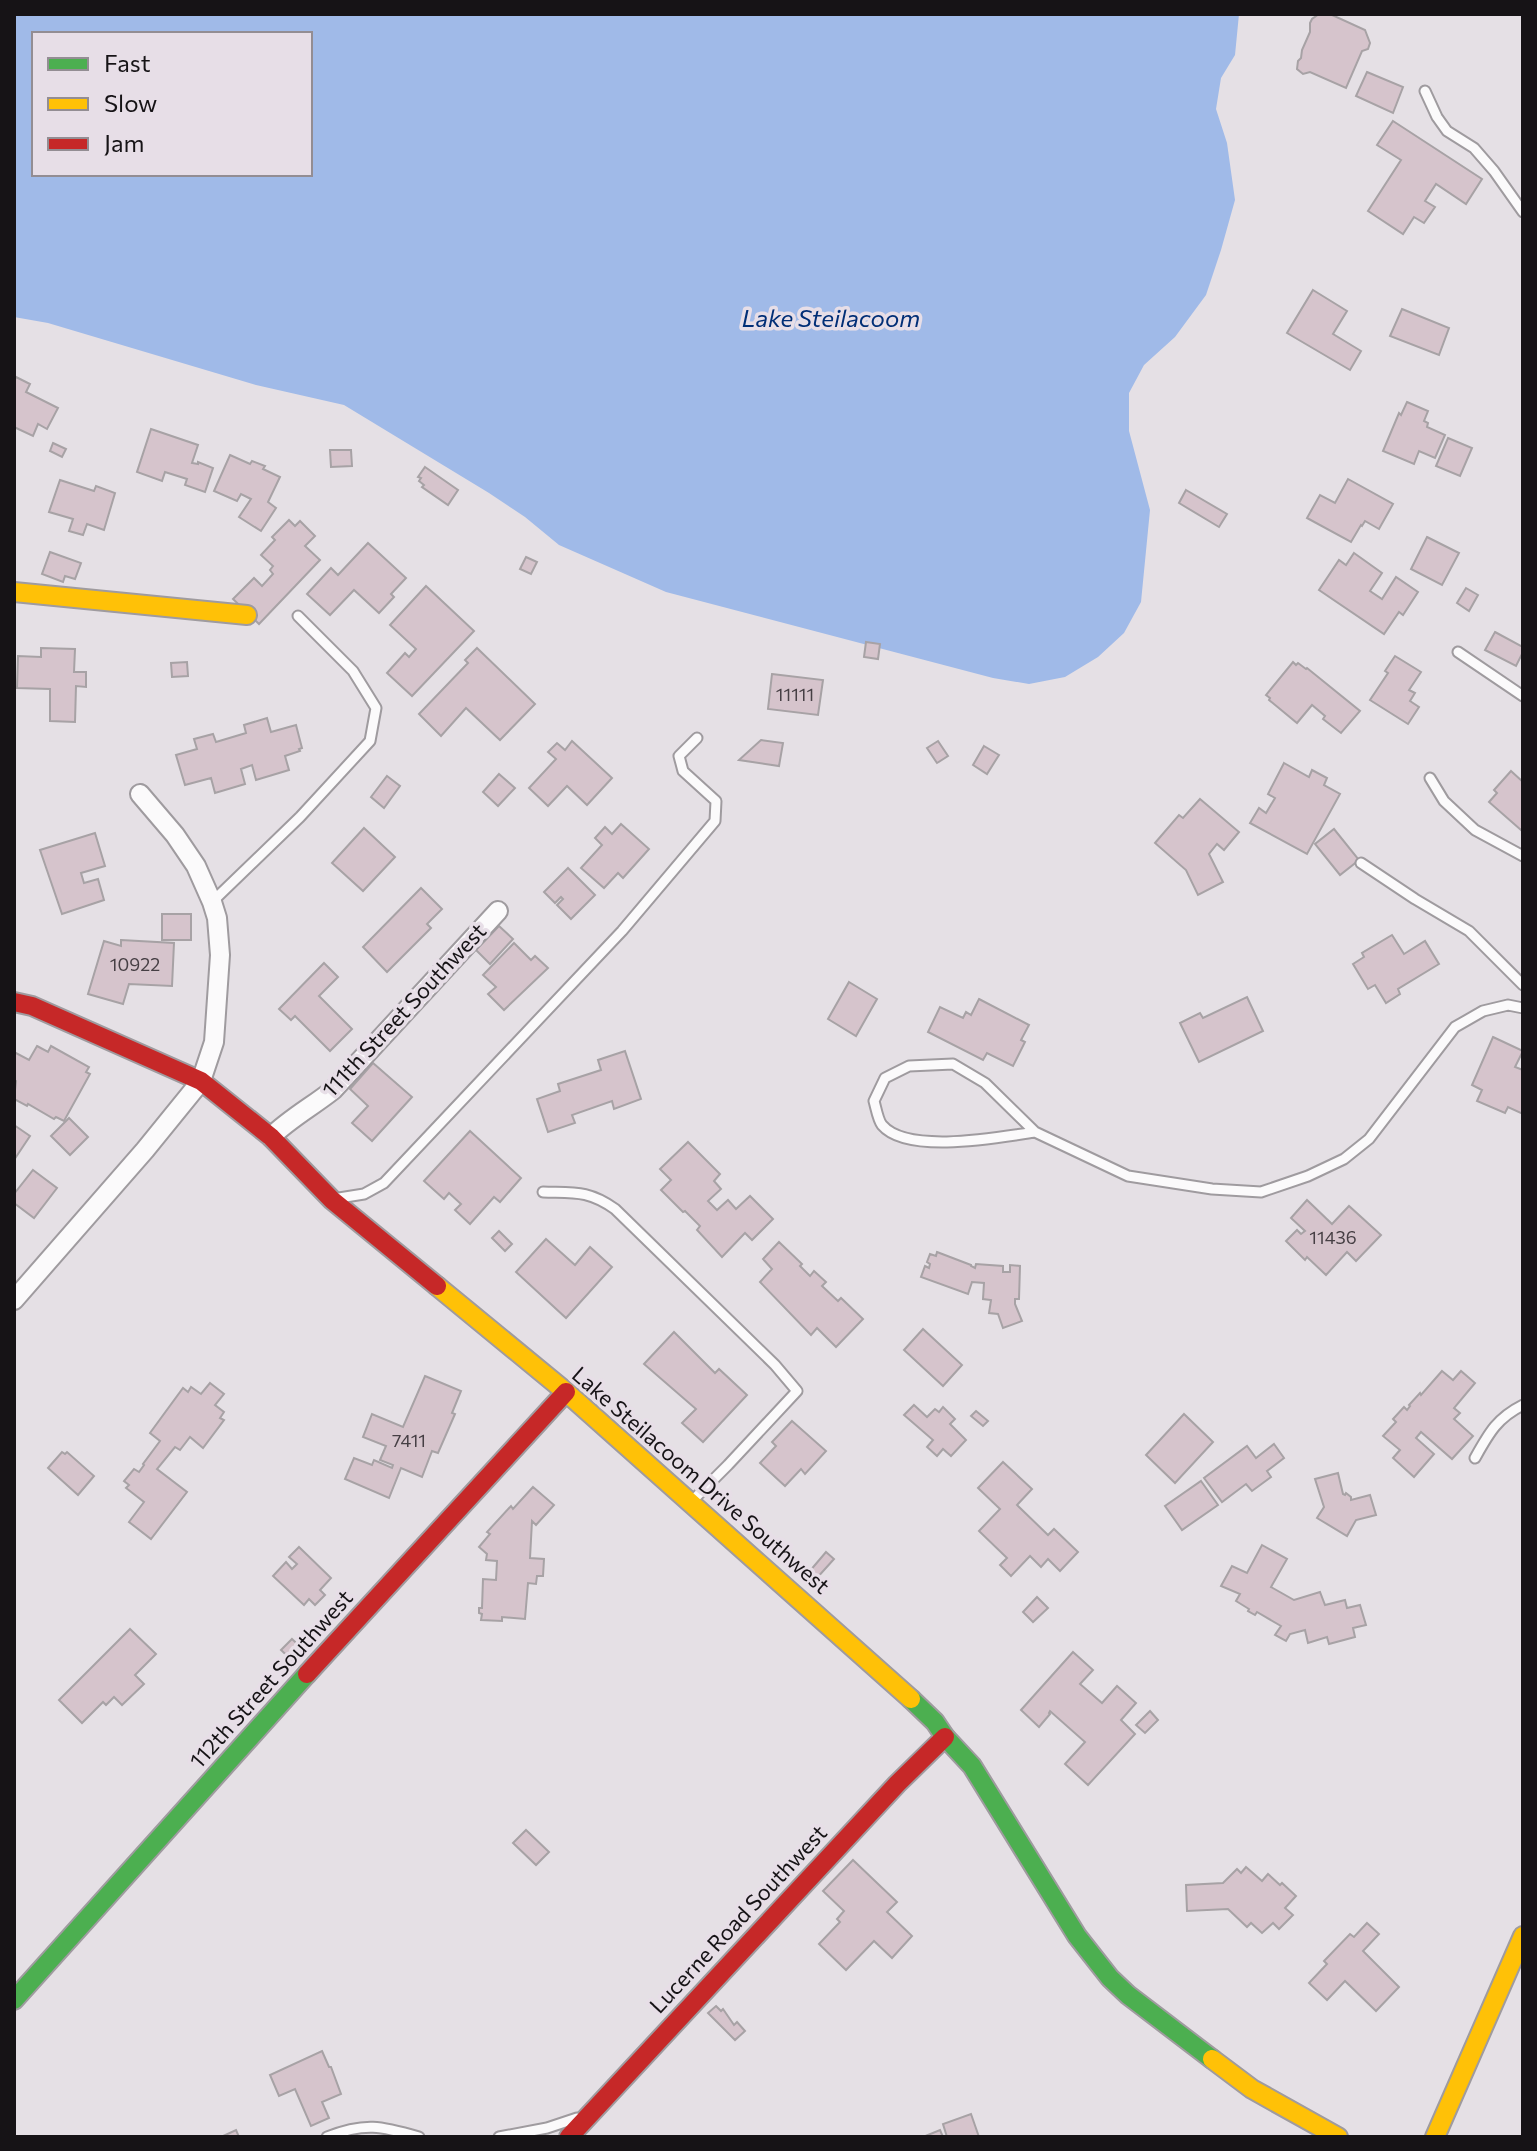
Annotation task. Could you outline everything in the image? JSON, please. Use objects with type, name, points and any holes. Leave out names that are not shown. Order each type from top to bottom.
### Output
[{"type":"street","points":[[14,592],[247,615]]},
{"type":"street","points":[[14,1300],[201,1081],[214,1042],[220,955],[217,918],[196,866],[175,835],[140,794]]},
{"type":"street","name":"111th Street Southwest","points":[[271,1137],[333,1090],[498,911]]},
{"type":"street","name":"Lake Steilacoom Drive Southwest","points":[[14,1002],[32,1006],[201,1081],[271,1137],[332,1200],[566,1392],[935,1722],[972,1766],[1077,1936],[1110,1978],[1128,1995],[1252,2089],[1338,2137]]},
{"type":"street","name":"112th Street Southwest","points":[[14,2000],[566,1392]]},
{"type":"street","name":"Lucerne Road Southwest","points":[[569,2137],[897,1784],[945,1737]]},
{"type":"street","points":[[1435,2137],[1523,1936]]},
{"type":"lane","points":[[1425,91],[1447,131],[1474,148],[1523,212]]},
{"type":"lane","points":[[212,902],[300,817],[370,741],[376,708],[353,671],[298,616]]},
{"type":"lane","points":[[1458,652],[1523,696]]},
{"type":"lane","points":[[332,1200],[364,1194],[384,1183],[622,931],[715,821],[716,801],[683,771],[679,756],[697,738]]},
{"type":"lane","points":[[1430,778],[1444,801],[1475,830],[1523,856]]},
{"type":"lane","points":[[1361,863],[1469,931],[1523,985]]},
{"type":"lane","points":[[1035,1132],[980,1141],[912,1141],[882,1125],[874,1101],[885,1078],[909,1066],[953,1064],[985,1083],[1035,1132],[1128,1176],[1212,1189],[1261,1192],[1308,1176],[1344,1159],[1369,1139],[1455,1027],[1483,1011],[1508,1005],[1523,1008]]},
{"type":"lane","points":[[543,1192],[585,1193],[602,1199],[615,1209],[775,1365],[797,1391],[691,1502]]},
{"type":"lane","points":[[1475,1458],[1492,1429],[1507,1413],[1523,1405]]},
{"type":"lane","points":[[499,2137],[547,2128],[592,2113]]},
{"type":"lane","points":[[327,2137],[370,2126],[419,2137]]},
{"type":"water","name":"Lake Steilacoom","points":[[14,14],[1239,14],[1235,55],[1221,78],[1216,109],[1227,143],[1235,200],[1221,250],[1206,295],[1175,337],[1144,365],[1129,393],[1129,431],[1150,510],[1141,602],[1124,633],[1098,657],[1065,677],[1029,684],[993,678],[666,592],[559,545],[489,493],[344,405],[256,385],[48,323],[14,317]]},
{"type":"building","points":[[1319,14],[1330,14],[1365,30],[1370,43],[1368,49],[1362,51],[1346,88],[1310,72],[1303,74],[1297,69],[1310,32],[1310,23]]},
{"type":"building","points":[[1367,72],[1403,87],[1393,113],[1356,96]]},
{"type":"building","points":[[1393,121],[1482,179],[1466,204],[1436,184],[1425,201],[1435,207],[1424,223],[1414,217],[1403,234],[1368,211],[1401,160],[1377,145]]},
{"type":"building","points":[[1313,290],[1347,311],[1333,334],[1361,351],[1350,370],[1287,333]]},
{"type":"building","points":[[1402,309],[1449,328],[1439,355],[1390,336]]},
{"type":"building","points":[[16,377],[30,384],[26,392],[58,408],[47,429],[38,424],[33,436],[14,427]]},
{"type":"building","points":[[1407,402],[1428,411],[1424,421],[1428,423],[1427,427],[1445,435],[1435,458],[1419,451],[1414,464],[1383,451]]},
{"type":"building","points":[[151,429],[198,445],[192,463],[213,468],[205,492],[185,485],[187,479],[165,472],[162,481],[137,472]]},
{"type":"building","points":[[1448,438],[1472,448],[1460,476],[1436,466]]},
{"type":"building","points":[[53,443],[66,449],[62,457],[50,451]]},
{"type":"building","points":[[330,450],[351,450],[352,466],[331,467]]},
{"type":"building","points":[[230,455],[250,464],[252,461],[265,466],[263,469],[280,477],[268,502],[276,508],[261,531],[239,517],[251,499],[241,494],[237,501],[214,491]]},
{"type":"building","points":[[425,467],[458,490],[448,505],[422,487],[424,485],[418,477]]},
{"type":"building","points":[[1348,479],[1393,504],[1379,529],[1365,521],[1351,542],[1307,518],[1320,495],[1335,503]]},
{"type":"building","points":[[60,480],[94,491],[96,486],[115,493],[104,530],[87,524],[83,535],[69,531],[73,519],[49,512]]},
{"type":"building","points":[[1186,490],[1227,514],[1219,527],[1179,503]]},
{"type":"building","points":[[289,520],[295,526],[300,521],[315,536],[305,546],[320,560],[259,624],[233,599],[254,578],[262,586],[273,574],[270,570],[273,566],[261,555],[275,540],[272,537]]},
{"type":"building","points":[[1427,537],[1459,553],[1442,585],[1411,569]]},
{"type":"building","points":[[368,543],[406,578],[379,613],[354,590],[330,615],[307,594],[331,568],[338,575]]},
{"type":"building","points":[[50,552],[81,563],[75,579],[65,576],[63,582],[42,574]]},
{"type":"building","points":[[1354,553],[1382,573],[1370,591],[1382,599],[1396,577],[1418,592],[1403,615],[1399,612],[1384,634],[1319,590],[1339,560],[1346,565]]},
{"type":"building","points":[[526,557],[537,562],[531,574],[520,569]]},
{"type":"building","points":[[426,586],[474,631],[412,696],[387,673],[405,653],[409,657],[416,649],[390,625]]},
{"type":"building","points":[[1466,588],[1478,595],[1469,611],[1457,603]]},
{"type":"building","points":[[1495,632],[1523,647],[1516,666],[1485,650]]},
{"type":"building","points":[[866,642],[880,644],[878,659],[864,657]]},
{"type":"building","points":[[41,648],[75,649],[74,672],[86,672],[86,687],[76,686],[75,722],[50,721],[50,689],[17,688],[18,656],[41,657]]},
{"type":"building","points":[[477,648],[535,704],[500,740],[466,708],[441,736],[419,714],[468,663],[465,660]]},
{"type":"building","points":[[1395,656],[1421,672],[1409,690],[1415,693],[1410,701],[1419,707],[1408,724],[1370,700]]},
{"type":"building","points":[[187,662],[188,676],[172,677],[171,663]]},
{"type":"building","points":[[1293,662],[1307,668],[1360,711],[1341,733],[1323,719],[1325,716],[1312,705],[1297,723],[1269,700],[1266,695]]},
{"type":"building","points":[[772,674],[823,680],[818,715],[768,709]]},
{"type":"building","points":[[267,718],[271,732],[296,725],[302,748],[285,756],[289,770],[256,780],[252,765],[241,769],[245,784],[215,793],[211,778],[185,785],[176,755],[197,749],[194,739],[213,734],[216,742],[246,733],[244,725]]},
{"type":"building","points":[[761,740],[783,743],[779,766],[739,760]]},
{"type":"building","points":[[572,741],[612,778],[587,805],[567,786],[548,806],[529,788],[556,759],[548,752],[557,743],[565,750]]},
{"type":"building","points":[[938,741],[948,756],[937,763],[927,748]]},
{"type":"building","points":[[984,746],[999,755],[987,774],[973,765]]},
{"type":"building","points":[[1284,763],[1309,777],[1312,770],[1327,778],[1324,785],[1340,794],[1307,854],[1250,823],[1259,808],[1266,813],[1275,798],[1268,794]]},
{"type":"building","points":[[1511,771],[1523,782],[1521,830],[1489,802],[1497,793],[1494,790]]},
{"type":"building","points":[[499,774],[515,788],[498,806],[483,792]]},
{"type":"building","points":[[387,776],[400,786],[384,808],[371,797]]},
{"type":"building","points":[[1200,799],[1239,832],[1224,850],[1217,844],[1209,854],[1223,882],[1198,895],[1186,870],[1155,843],[1179,815],[1183,818]]},
{"type":"building","points":[[621,824],[649,849],[623,878],[618,873],[604,888],[581,868],[602,845],[595,838],[605,827],[612,834]]},
{"type":"building","points":[[364,828],[395,857],[363,891],[332,863]]},
{"type":"building","points":[[1334,829],[1359,860],[1340,875],[1315,844]]},
{"type":"building","points":[[95,833],[105,866],[81,873],[84,883],[98,879],[104,900],[62,914],[40,850]]},
{"type":"building","points":[[568,868],[595,895],[571,919],[557,905],[563,899],[561,897],[555,903],[544,892]]},
{"type":"building","points":[[421,888],[442,909],[427,924],[431,928],[387,972],[363,947]]},
{"type":"building","points":[[162,914],[191,914],[191,940],[162,940]]},
{"type":"building","points":[[499,926],[513,939],[490,964],[476,950]]},
{"type":"building","points":[[1392,935],[1404,954],[1425,941],[1439,964],[1398,989],[1400,994],[1386,1003],[1375,985],[1368,989],[1353,964],[1364,957],[1362,953]]},
{"type":"building","points":[[121,940],[174,943],[172,986],[129,984],[123,1004],[88,994],[104,941],[121,946]]},
{"type":"building","points":[[514,943],[531,960],[535,956],[548,968],[504,1010],[488,994],[496,987],[483,975]]},
{"type":"building","points":[[324,963],[338,977],[319,996],[352,1029],[330,1051],[295,1016],[291,1020],[279,1009]]},
{"type":"building","points":[[849,982],[877,999],[856,1036],[828,1019]]},
{"type":"building","points":[[1247,997],[1263,1031],[1199,1062],[1180,1023],[1200,1013],[1203,1018]]},
{"type":"building","points":[[979,999],[1029,1025],[1021,1040],[1025,1042],[1013,1066],[987,1053],[983,1060],[928,1032],[940,1007],[963,1018],[966,1012],[971,1015]]},
{"type":"building","points":[[1493,1037],[1523,1051],[1515,1067],[1523,1070],[1523,1114],[1508,1107],[1505,1113],[1477,1101],[1482,1090],[1472,1085]]},
{"type":"building","points":[[37,1046],[48,1052],[51,1046],[89,1067],[86,1072],[90,1074],[64,1121],[14,1099],[14,1052],[29,1060]]},
{"type":"building","points":[[625,1051],[641,1099],[614,1109],[612,1101],[572,1115],[575,1123],[548,1132],[537,1099],[560,1091],[558,1084],[601,1070],[598,1060]]},
{"type":"building","points":[[373,1063],[412,1097],[372,1141],[352,1123],[368,1106],[350,1089]]},
{"type":"building","points":[[69,1118],[88,1137],[70,1155],[51,1136]]},
{"type":"building","points":[[14,1125],[30,1136],[14,1160]]},
{"type":"building","points":[[470,1131],[521,1178],[500,1202],[494,1197],[470,1224],[455,1210],[461,1204],[449,1193],[444,1199],[424,1181]]},
{"type":"building","points":[[688,1142],[720,1174],[714,1181],[721,1189],[708,1201],[717,1210],[728,1200],[736,1209],[750,1196],[773,1219],[752,1240],[745,1233],[722,1257],[697,1230],[700,1226],[661,1190],[671,1180],[660,1169]]},
{"type":"building","points":[[33,1170],[57,1188],[34,1218],[14,1203],[14,1194]]},
{"type":"building","points":[[1307,1200],[1332,1224],[1349,1206],[1381,1235],[1356,1261],[1347,1252],[1326,1275],[1286,1241],[1297,1230],[1301,1234],[1305,1231],[1291,1218]]},
{"type":"building","points":[[499,1231],[512,1244],[505,1251],[492,1238]]},
{"type":"building","points":[[546,1239],[575,1265],[590,1247],[612,1267],[566,1318],[516,1272]]},
{"type":"building","points":[[779,1242],[810,1276],[814,1271],[826,1282],[822,1286],[838,1301],[841,1298],[863,1319],[836,1347],[817,1328],[811,1335],[760,1282],[772,1269],[763,1259]]},
{"type":"building","points":[[937,1252],[975,1268],[976,1264],[1003,1266],[1003,1272],[1010,1272],[1010,1265],[1020,1266],[1019,1299],[1015,1299],[1015,1304],[1022,1321],[1003,1328],[998,1314],[989,1313],[991,1300],[983,1299],[984,1283],[972,1282],[968,1294],[921,1277],[925,1266],[929,1268],[927,1262],[930,1254],[936,1256]]},
{"type":"building","points":[[923,1329],[962,1365],[943,1386],[904,1350]]},
{"type":"building","points":[[674,1332],[715,1373],[719,1369],[747,1395],[703,1442],[682,1423],[696,1409],[644,1364]]},
{"type":"building","points":[[1442,1371],[1453,1380],[1461,1371],[1475,1383],[1454,1408],[1460,1413],[1454,1419],[1473,1436],[1452,1459],[1421,1432],[1416,1438],[1434,1454],[1414,1477],[1393,1458],[1400,1450],[1383,1436],[1396,1422],[1393,1419],[1404,1407],[1407,1410]]},
{"type":"building","points":[[425,1376],[461,1391],[438,1453],[432,1451],[422,1477],[401,1468],[389,1498],[345,1479],[354,1458],[372,1465],[374,1460],[392,1468],[393,1465],[380,1460],[386,1446],[363,1437],[372,1414],[403,1427]]},
{"type":"building","points":[[210,1383],[224,1394],[215,1405],[224,1412],[220,1418],[224,1420],[203,1448],[190,1437],[180,1450],[175,1447],[157,1469],[187,1492],[151,1539],[129,1522],[144,1502],[126,1488],[129,1485],[124,1481],[134,1469],[139,1472],[160,1441],[150,1433],[183,1388],[188,1392],[191,1387],[201,1394]]},
{"type":"building","points":[[914,1405],[927,1417],[935,1409],[939,1412],[943,1407],[955,1419],[950,1424],[966,1440],[951,1456],[943,1449],[937,1456],[927,1447],[933,1440],[904,1415]]},
{"type":"building","points":[[976,1411],[988,1421],[983,1426],[971,1416]]},
{"type":"building","points":[[1184,1414],[1213,1442],[1175,1483],[1146,1455]]},
{"type":"building","points":[[792,1421],[826,1451],[805,1474],[801,1469],[785,1486],[760,1463],[776,1446],[772,1442]]},
{"type":"building","points":[[1274,1444],[1284,1458],[1267,1471],[1271,1477],[1252,1491],[1246,1484],[1222,1502],[1204,1478],[1247,1446],[1256,1458]]},
{"type":"building","points":[[62,1452],[67,1452],[94,1476],[78,1495],[48,1468]]},
{"type":"building","points":[[1003,1462],[1032,1489],[1017,1505],[1048,1535],[1054,1529],[1078,1552],[1060,1571],[1048,1559],[1041,1567],[1030,1556],[1011,1576],[1000,1565],[1007,1558],[979,1531],[1000,1509],[978,1488]]},
{"type":"building","points":[[1338,1473],[1343,1494],[1346,1493],[1351,1500],[1370,1495],[1376,1515],[1356,1520],[1347,1536],[1317,1518],[1324,1507],[1315,1479]]},
{"type":"building","points":[[1201,1481],[1218,1505],[1182,1530],[1165,1506]]},
{"type":"building","points":[[533,1487],[554,1505],[536,1525],[532,1521],[530,1558],[544,1559],[543,1576],[537,1576],[536,1584],[528,1583],[525,1619],[502,1617],[502,1621],[481,1620],[479,1608],[482,1608],[483,1579],[496,1580],[497,1561],[486,1560],[487,1554],[479,1547],[490,1534],[487,1532]]},
{"type":"building","points":[[1262,1545],[1287,1559],[1271,1587],[1294,1600],[1320,1592],[1325,1605],[1345,1600],[1347,1608],[1360,1605],[1366,1625],[1353,1628],[1355,1637],[1329,1644],[1327,1637],[1308,1643],[1305,1630],[1290,1634],[1286,1641],[1275,1635],[1281,1626],[1257,1612],[1255,1615],[1248,1611],[1236,1601],[1240,1594],[1221,1586],[1232,1566],[1247,1573]]},
{"type":"building","points":[[299,1547],[331,1578],[320,1590],[325,1595],[315,1605],[309,1599],[304,1605],[273,1576],[286,1562],[292,1569],[297,1564],[289,1557]]},
{"type":"building","points":[[826,1552],[834,1559],[816,1579],[809,1572]]},
{"type":"building","points":[[1037,1597],[1048,1608],[1033,1622],[1023,1612]]},
{"type":"building","points":[[130,1629],[156,1654],[135,1675],[144,1684],[122,1705],[114,1697],[106,1705],[103,1702],[82,1723],[59,1700]]},
{"type":"building","points":[[292,1639],[305,1651],[295,1663],[281,1650]]},
{"type":"building","points":[[1073,1652],[1093,1670],[1080,1684],[1102,1703],[1117,1686],[1136,1703],[1121,1720],[1135,1734],[1088,1785],[1065,1764],[1085,1742],[1050,1711],[1039,1727],[1021,1710]]},
{"type":"building","points":[[1150,1711],[1158,1720],[1145,1733],[1136,1725]]},
{"type":"building","points":[[526,1830],[549,1852],[536,1865],[513,1843]]},
{"type":"building","points":[[853,1860],[897,1902],[887,1912],[912,1936],[892,1958],[874,1941],[846,1970],[819,1944],[840,1922],[837,1919],[844,1911],[823,1891]]},
{"type":"building","points":[[1246,1867],[1262,1881],[1268,1874],[1296,1896],[1285,1908],[1293,1915],[1279,1929],[1273,1923],[1262,1933],[1251,1923],[1247,1927],[1228,1909],[1187,1911],[1186,1885],[1223,1883],[1237,1869],[1241,1873]]},
{"type":"building","points":[[1367,1923],[1379,1934],[1363,1951],[1399,1987],[1376,2011],[1345,1981],[1327,2000],[1309,1983],[1327,1964],[1324,1961],[1350,1934],[1354,1937]]},
{"type":"building","points":[[716,2006],[721,2011],[723,2009],[734,2025],[737,2022],[745,2031],[735,2040],[708,2013]]},
{"type":"building","points":[[322,2051],[341,2094],[322,2102],[329,2118],[311,2126],[295,2089],[279,2096],[270,2075]]},
{"type":"building","points":[[971,2114],[979,2137],[947,2137],[943,2124]]},
{"type":"building","points":[[236,2130],[239,2137],[221,2137]]},
{"type":"building","points":[[940,2130],[943,2137],[923,2137]]},
{"type":"traffic: fast","points":[[14,2000],[307,1674]]},
{"type":"traffic: fast","points":[[911,1699],[972,1766],[1077,1936],[1110,1978],[1212,2059]]},
{"type":"traffic: slow","points":[[14,592],[247,615]]},
{"type":"traffic: slow","points":[[437,1286],[566,1392],[911,1699]]},
{"type":"traffic: slow","points":[[1435,2137],[1523,1936]]},
{"type":"traffic: slow","points":[[1212,2059],[1252,2089],[1338,2137]]},
{"type":"traffic: jam","points":[[14,1002],[32,1006],[201,1081],[271,1137],[332,1200],[437,1286]]},
{"type":"traffic: jam","points":[[307,1674],[566,1392]]},
{"type":"traffic: jam","points":[[569,2137],[897,1784],[945,1737]]}]
